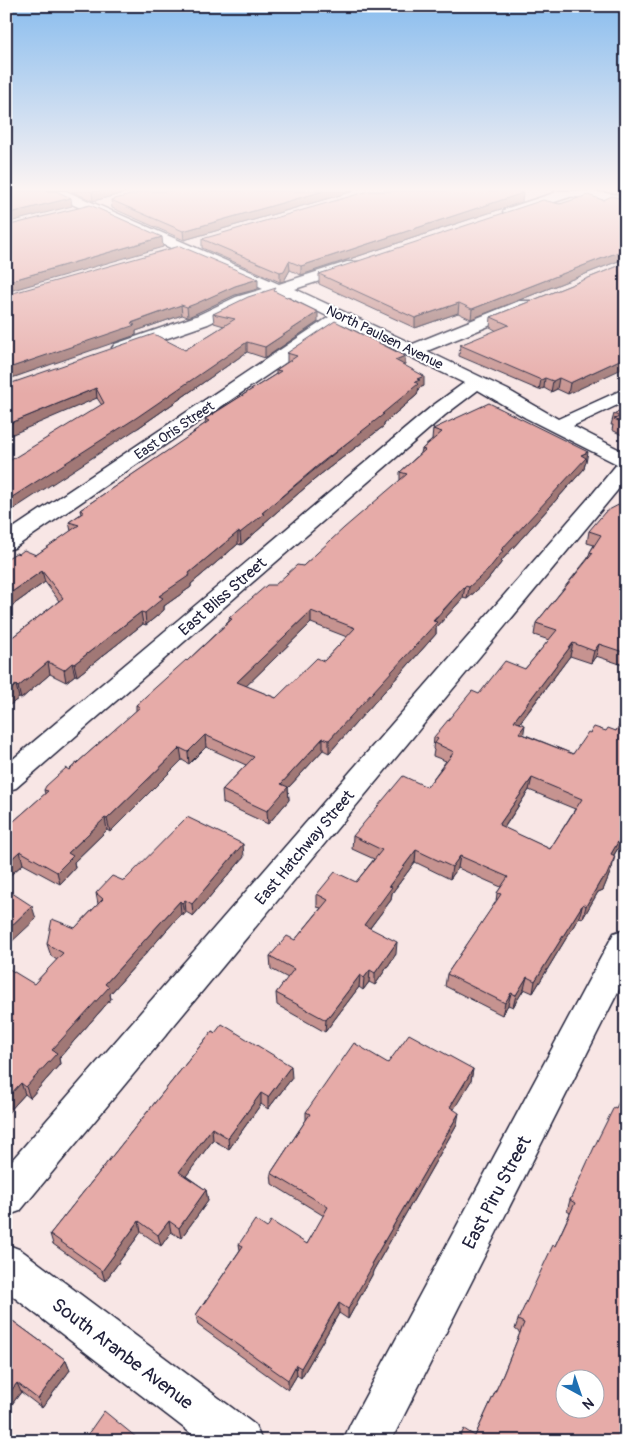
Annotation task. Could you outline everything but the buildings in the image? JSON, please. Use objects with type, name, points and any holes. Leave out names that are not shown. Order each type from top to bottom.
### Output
[{"type":"street","name":"North Paulsen Avenue","points":[[207,259],[279,290],[295,294],[414,350],[478,382],[626,462]]},
{"type":"street","points":[[109,352],[202,320],[242,301],[363,262]]},
{"type":"street","points":[[414,350],[543,298]]},
{"type":"street","name":"East Oris Street","points":[[6,543],[342,316]]},
{"type":"street","name":"East Bliss Street","points":[[6,781],[438,411],[478,382]]},
{"type":"street","points":[[558,426],[626,394]]},
{"type":"street","name":"East Hatchway Street","points":[[6,1197],[602,498],[626,466]]},
{"type":"street","name":"East Piru Street","points":[[366,1441],[626,943]]},
{"type":"street","name":"South Aranbe Avenue","points":[[6,1264],[239,1441]]}]
